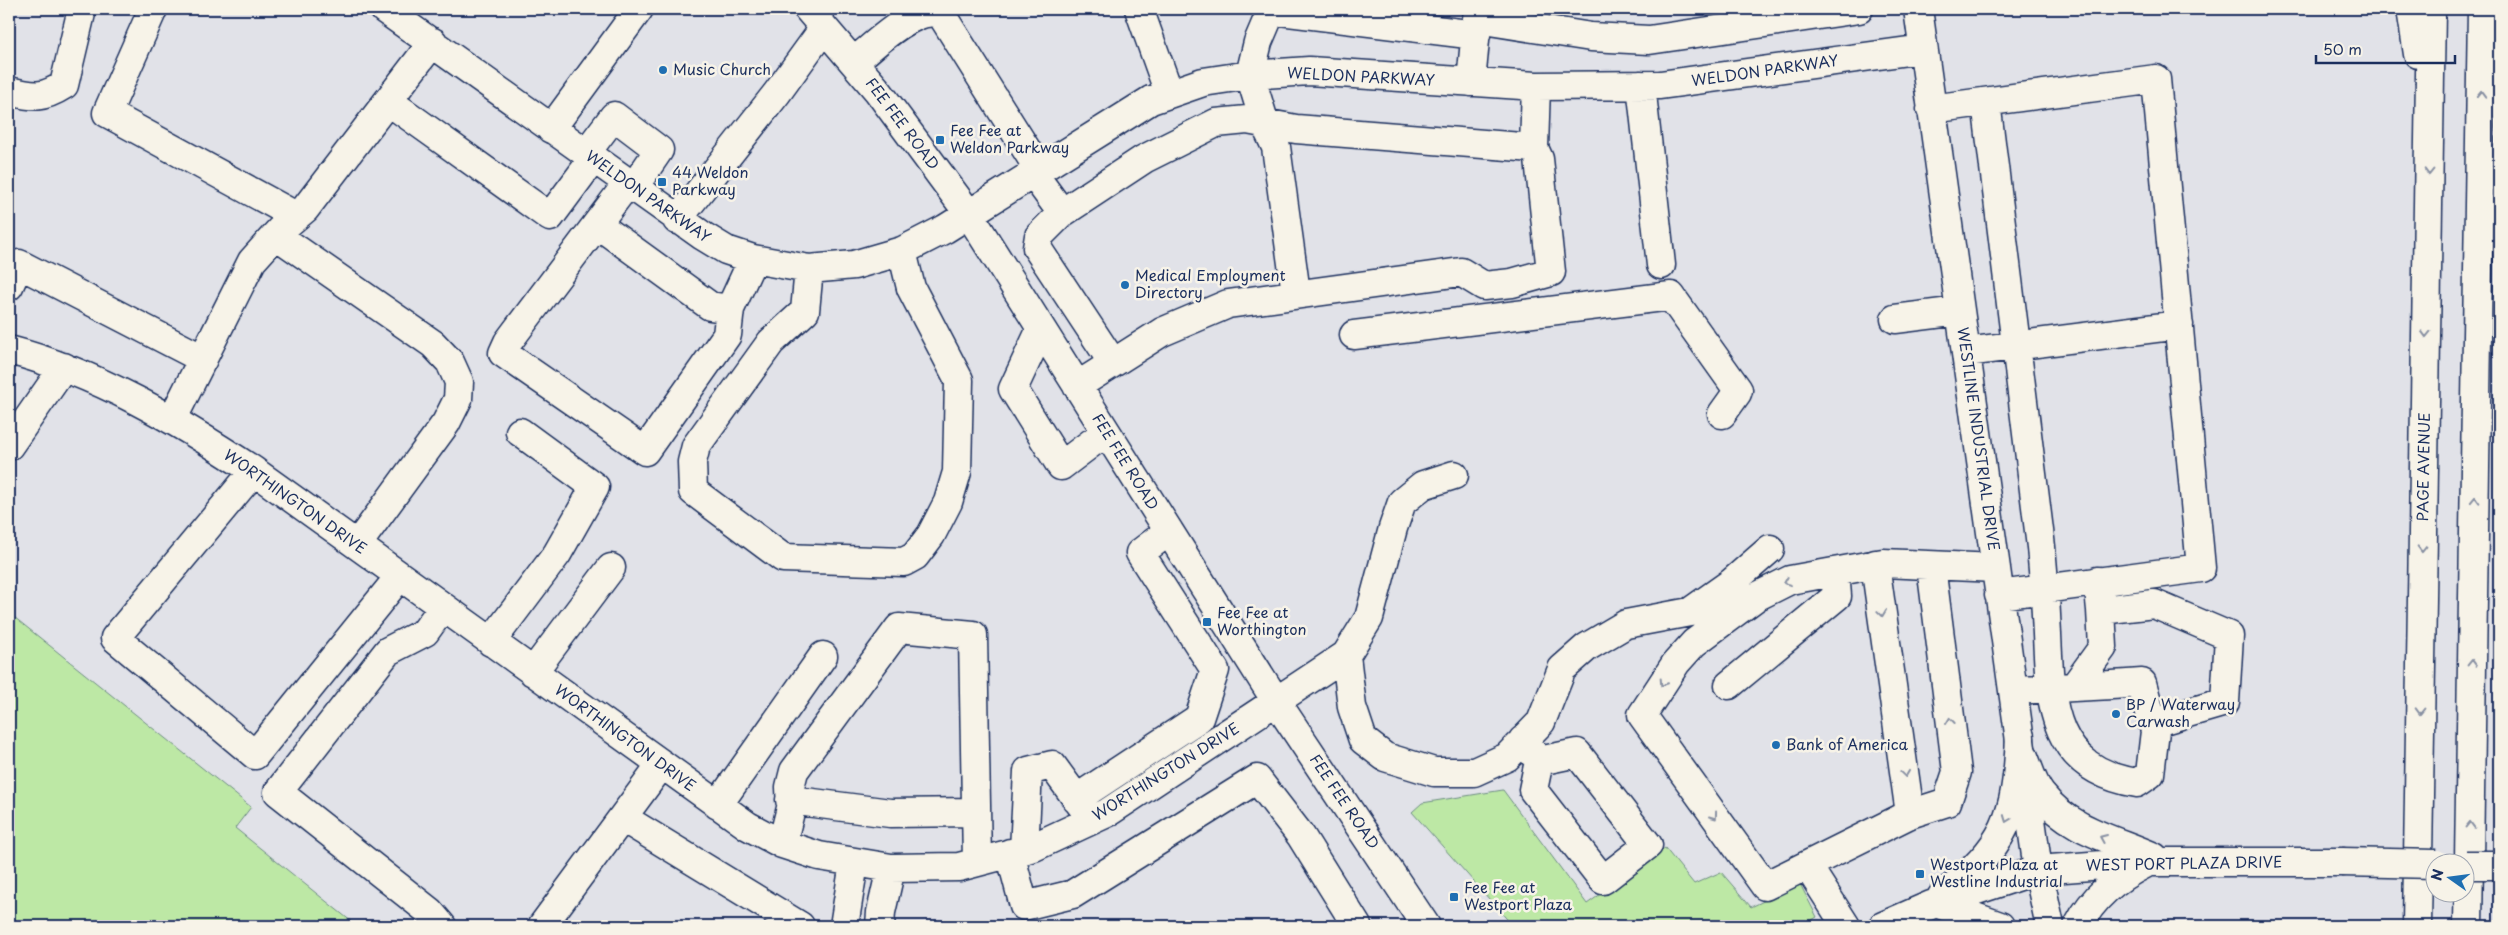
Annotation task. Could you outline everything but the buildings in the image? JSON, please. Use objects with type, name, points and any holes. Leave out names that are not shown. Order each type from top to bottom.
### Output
[{"type":"main road","points":[[9,91],[26,95],[47,96],[64,85],[82,9]]},
{"type":"main road","points":[[153,9],[107,113],[296,216]]},
{"type":"main road","points":[[552,129],[639,9]]},
{"type":"main road","points":[[1139,9],[1169,93]]},
{"type":"main road","points":[[1296,294],[1276,147],[1265,124],[1250,75],[1258,42],[1272,10],[1477,21],[1591,37],[1649,40],[1859,9]]},
{"type":"main road","name":"WESTLINE INDUSTRIAL DRIVE","points":[[1918,9],[2038,870],[2050,926]]},
{"type":"main road","points":[[2411,9],[2430,123]]},
{"type":"main road","name":"PAGE AVENUE","points":[[2417,926],[2431,9]]},
{"type":"main road","points":[[2468,926],[2482,9]]},
{"type":"main road","name":"WELDON PARKWAY","points":[[387,10],[677,220],[726,250],[753,260],[809,268],[854,265],[902,251],[969,214],[1035,170],[1151,100],[1203,82],[1250,75],[1310,71],[1536,86],[1660,85],[1923,49]]},
{"type":"main road","points":[[854,62],[916,14],[932,10],[941,14],[1062,213]]},
{"type":"main road","points":[[677,220],[777,93],[816,18]]},
{"type":"main road","name":"FEE FEE ROAD","points":[[816,18],[854,62],[969,214],[1276,701],[1426,926]]},
{"type":"main road","points":[[1471,82],[1477,21]]},
{"type":"main road","points":[[172,420],[252,261],[276,235],[305,209],[433,42]]},
{"type":"main road","points":[[1931,109],[2156,78],[2201,568],[2045,588],[1998,581],[1931,566],[1875,564],[1790,580],[1756,597],[1694,642],[1676,663],[1642,715],[1765,886],[1910,814],[1947,802],[1957,772],[1931,566]]},
{"type":"main road","points":[[1641,85],[1661,265]]},
{"type":"main road","points":[[1077,386],[1162,332],[1228,304],[1461,272],[1484,286],[1512,283],[1551,272],[1539,159],[1534,148],[1536,86]]},
{"type":"main road","points":[[2478,301],[2499,95]]},
{"type":"main road","points":[[388,101],[550,218],[614,116],[660,150],[597,224],[508,342],[503,353],[645,451],[727,335],[730,309],[753,260]]},
{"type":"main road","points":[[1986,102],[2018,345],[2045,588],[2062,687],[2055,717],[2069,744],[2083,762],[2114,779],[2137,784],[2150,774],[2155,731],[2142,683],[2062,687],[2013,690]]},
{"type":"main road","points":[[1113,363],[1037,248],[1039,236],[1062,213],[1144,159],[1216,123],[1247,120],[1296,129],[1534,148]]},
{"type":"main road","points":[[597,224],[710,306],[730,309]]},
{"type":"main road","points":[[276,235],[433,344],[450,362],[459,382],[458,399],[446,423],[357,545]]},
{"type":"main road","points":[[809,268],[805,311],[771,342],[696,446],[692,462],[693,491],[783,558],[904,562],[915,556],[931,535],[948,502],[953,487],[957,472],[959,380],[911,288],[902,251]]},
{"type":"main road","points":[[9,286],[19,264],[203,359]]},
{"type":"main road","points":[[1354,335],[1671,296],[1738,390],[1722,414]]},
{"type":"main road","points":[[1895,319],[1959,311]]},
{"type":"main road","points":[[1966,352],[2179,325]]},
{"type":"main road","points":[[1041,329],[1013,390],[1062,466],[1106,432]]},
{"type":"main road","name":"WORTHINGTON DRIVE","points":[[9,350],[64,367],[119,392],[172,420],[254,471],[748,826],[782,844],[819,856],[891,868],[959,867],[1034,847],[1084,809],[1107,813],[1346,655]]},
{"type":"main road","points":[[9,446],[64,367]]},
{"type":"main road","points":[[491,642],[557,554],[595,487],[520,432]]},
{"type":"main road","points":[[254,471],[115,638],[254,755],[400,576]]},
{"type":"main road","points":[[1454,476],[1423,485],[1402,502],[1393,528],[1369,618],[1346,655],[1352,707],[1364,740],[1385,757],[1434,772],[1474,772],[1507,757],[1531,751],[1577,753],[1648,845],[1603,880],[1533,790],[1531,751],[1562,669],[1587,647],[1626,624],[1690,612],[1731,583],[1770,549]]},
{"type":"main road","points":[[1169,531],[1140,552],[1215,670],[1198,718],[1084,809],[1052,765],[1028,771],[1017,852],[1024,916],[1073,894],[1258,779],[1301,836],[1357,926]]},
{"type":"main road","points":[[1875,564],[1910,814]]},
{"type":"main road","points":[[533,672],[611,568]]},
{"type":"main road","points":[[1729,685],[1837,596],[1835,572]]},
{"type":"main road","points":[[2062,687],[2103,647],[2098,581]]},
{"type":"main road","points":[[2101,610],[2154,604],[2229,636],[2225,702],[2153,724]]},
{"type":"main road","points":[[442,607],[425,632],[388,651],[278,792],[430,912],[442,926]]},
{"type":"main road","points":[[782,844],[791,808],[790,787],[794,771],[899,628],[974,635],[977,862]]},
{"type":"main road","points":[[1206,656],[1235,636]]},
{"type":"main road","points":[[718,805],[822,656]]},
{"type":"main road","points":[[2021,745],[2040,794],[2079,827],[2106,840],[2137,850],[2157,862]]},
{"type":"main road","points":[[1934,904],[1959,882],[1999,839],[2010,815],[2018,782],[2021,745]]},
{"type":"main road","points":[[542,926],[662,764]]},
{"type":"main road","points":[[790,800],[890,813],[976,812]]},
{"type":"main road","points":[[623,818],[800,926]]},
{"type":"main road","points":[[844,926],[854,862]]},
{"type":"main road","points":[[2078,926],[2094,901],[2105,889],[2119,878],[2157,862]]},
{"type":"main road","name":"WEST PORT PLAZA DRIVE","points":[[1883,926],[1934,904],[2038,870],[2157,862],[2426,864]]},
{"type":"main road","points":[[1807,864],[1846,926]]},
{"type":"main road","points":[[2476,865],[2499,865]]},
{"type":"main road","points":[[880,926],[881,912],[891,868]]},
{"type":"main road","points":[[1934,904],[2000,926]]},
{"type":"green space","points":[[9,613],[251,807],[235,828],[357,926],[9,926]]},
{"type":"green space","points":[[1503,790],[1587,904],[1665,848],[1694,884],[1721,872],[1751,907],[1800,884],[1817,917],[1802,926],[1513,926],[1412,812],[1422,803]]},
{"type":"place","name":"Music Church","points":[[663,70]]},
{"type":"place","name":"Fee Fee at Weldon Parkway","points":[[940,140]]},
{"type":"place","name":"44 Weldon Parkway","points":[[662,182]]},
{"type":"place","name":"Medical Employment Directory","points":[[1125,285]]},
{"type":"place","name":"Fee Fee at Worthington","points":[[1207,622]]},
{"type":"place","name":"BP / Waterway Carwash","points":[[2116,714]]},
{"type":"place","name":"Bank of America","points":[[1776,745]]},
{"type":"place","name":"Westport Plaza at Westline Industrial","points":[[1920,874]]},
{"type":"place","name":"Fee Fee at Westport Plaza","points":[[1454,897]]}]
